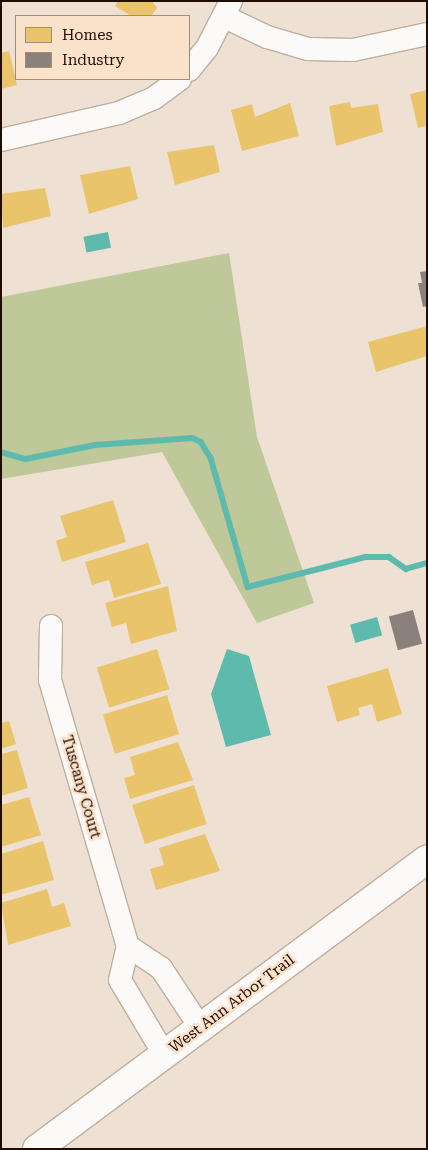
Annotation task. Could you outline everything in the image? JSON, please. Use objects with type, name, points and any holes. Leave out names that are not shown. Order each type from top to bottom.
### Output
[{"type":"street","points":[[190,68],[228,9],[275,40],[316,50],[353,50],[427,34]]},
{"type":"street","points":[[1,140],[119,113],[154,98],[179,80]]},
{"type":"street","name":"Tuscany Court","points":[[51,626],[50,680],[128,946],[120,980],[164,1054]]},
{"type":"street","name":"West Ann Arbor Trail","points":[[37,1149],[427,859]]},
{"type":"street","points":[[128,946],[161,968],[200,1027]]},
{"type":"green space","points":[[229,253],[257,437],[314,603],[257,623],[162,452],[1,479],[1,297]]},
{"type":"water","points":[[108,232],[111,248],[87,252],[83,237]]},
{"type":"water","points":[[377,617],[382,635],[355,643],[350,625]]},
{"type":"water","points":[[227,649],[249,656],[271,735],[226,747],[211,694]]},
{"type":"building: Homes","points":[[118,1],[152,1],[157,8],[152,15],[129,15],[115,6]]},
{"type":"building: Homes","points":[[9,51],[17,85],[1,89],[1,53]]},
{"type":"building: Homes","points":[[427,90],[427,126],[418,128],[410,94]]},
{"type":"building: Homes","points":[[350,102],[351,108],[378,104],[383,132],[336,146],[329,106]]},
{"type":"building: Homes","points":[[290,103],[299,136],[242,151],[231,110],[252,104],[255,117]]},
{"type":"building: Homes","points":[[214,145],[220,172],[175,185],[167,152]]},
{"type":"building: Homes","points":[[130,166],[138,199],[89,214],[80,175]]},
{"type":"building: Homes","points":[[45,188],[51,216],[3,228],[1,194]]},
{"type":"building: Homes","points":[[427,326],[427,356],[376,372],[368,342]]},
{"type":"building: Homes","points":[[113,500],[126,542],[62,562],[56,541],[67,537],[60,516]]},
{"type":"building: Homes","points":[[148,543],[161,584],[114,598],[109,580],[92,585],[85,562]]},
{"type":"building: Homes","points":[[168,586],[177,631],[131,644],[126,623],[112,627],[105,603]]},
{"type":"building: Homes","points":[[157,649],[169,689],[109,708],[97,667]]},
{"type":"building: Homes","points":[[388,668],[402,714],[377,722],[372,704],[358,708],[360,715],[337,722],[327,686]]},
{"type":"building: Homes","points":[[167,695],[179,734],[115,754],[103,715]]},
{"type":"building: Homes","points":[[9,721],[16,744],[1,749],[1,723]]},
{"type":"building: Homes","points":[[178,742],[193,780],[130,799],[124,778],[135,775],[130,757]]},
{"type":"building: Homes","points":[[17,750],[28,788],[1,796],[1,754]]},
{"type":"building: Homes","points":[[194,785],[207,824],[145,844],[132,805]]},
{"type":"building: Homes","points":[[29,797],[41,835],[1,847],[1,805]]},
{"type":"building: Homes","points":[[205,834],[220,871],[156,890],[150,869],[164,865],[159,848]]},
{"type":"building: Homes","points":[[43,841],[54,880],[1,895],[1,854]]},
{"type":"building: Homes","points":[[47,889],[52,907],[64,903],[71,926],[8,945],[1,903]]},
{"type":"building: Industry","points":[[427,271],[427,306],[423,307],[418,283],[422,283],[420,272]]},
{"type":"building: Industry","points":[[413,610],[422,644],[398,650],[389,616]]},
{"type":"waterway","points":[[1,452],[26,459],[95,445],[193,438],[201,442],[211,458],[248,587],[366,557],[389,557],[406,569],[427,563]]}]
